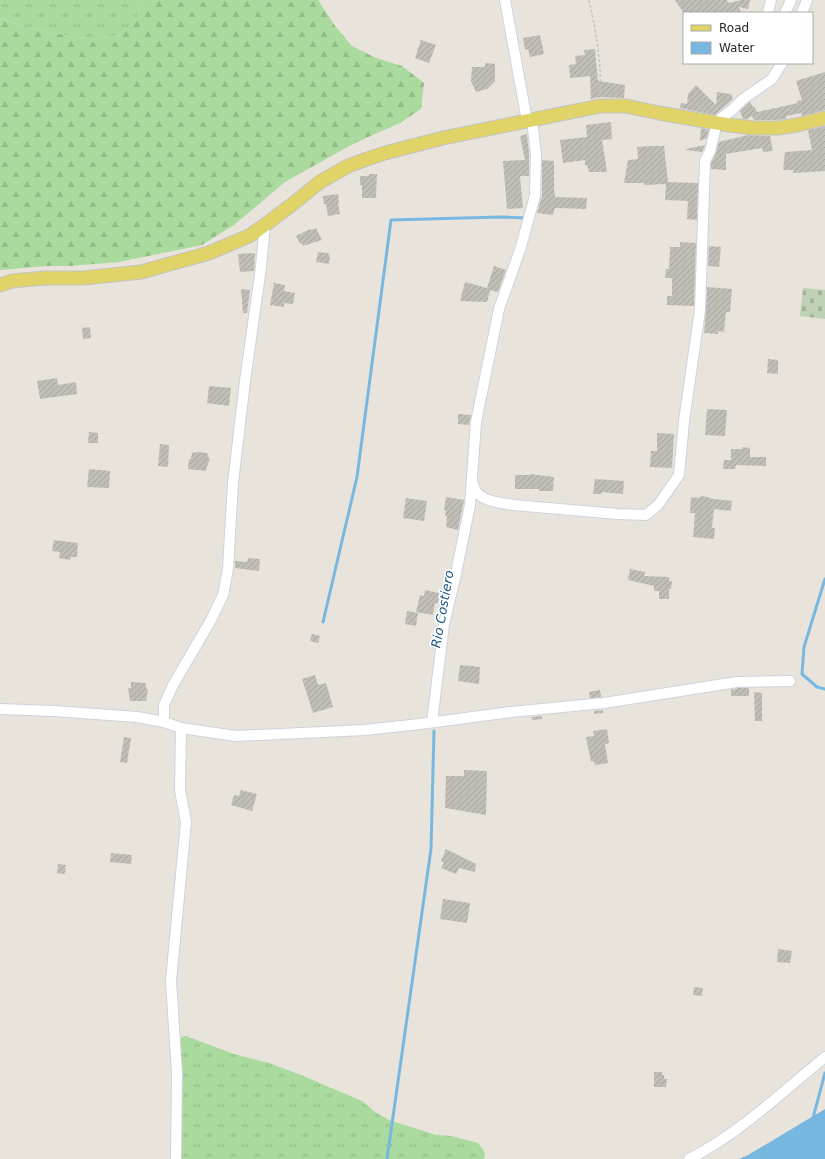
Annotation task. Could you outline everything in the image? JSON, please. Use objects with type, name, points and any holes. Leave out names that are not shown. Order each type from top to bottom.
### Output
[{"type":"main road","points":[[0,285],[12,281],[45,278],[83,278],[141,272],[209,253],[249,236],[320,182],[348,166],[415,144],[530,120],[600,106],[626,106],[717,123],[754,128],[778,128],[798,125],[825,118]]},
{"type":"street","points":[[432,722],[444,624],[470,505],[476,422],[494,330],[499,309],[520,250],[535,196],[536,154],[505,0]]},
{"type":"street","points":[[768,12],[771,0]]},
{"type":"street","points":[[785,12],[791,0]]},
{"type":"street","points":[[802,12],[807,0]]},
{"type":"street","points":[[472,482],[476,492],[482,497],[513,505],[603,513],[646,515],[658,505],[679,475],[684,421],[700,310],[705,161],[710,151],[717,123],[720,119],[743,99],[772,79],[781,64]]},
{"type":"street","points":[[164,722],[164,705],[172,685],[211,620],[223,595],[228,569],[233,483],[245,381],[261,267],[265,225]]},
{"type":"street","points":[[0,709],[136,717],[164,722],[181,728],[236,736],[365,730],[511,712],[604,703],[737,682],[790,681]]},
{"type":"street","points":[[176,1159],[177,1073],[171,980],[186,822],[180,790],[181,728]]},
{"type":"street","points":[[689,1159],[704,1151],[747,1122],[825,1057]]},
{"type":"path","points":[[589,0],[597,36],[600,59],[600,106]]},
{"type":"green space","points":[[0,0],[142,0],[137,17],[121,35],[84,38],[47,32],[0,18]]},
{"type":"green space","points":[[142,0],[318,0],[335,26],[352,46],[376,58],[402,66],[424,83],[421,109],[400,123],[351,145],[285,182],[234,225],[202,245],[119,262],[0,270],[0,18],[35,29],[84,38],[121,35],[137,17]]},
{"type":"green space","points":[[803,288],[825,290],[825,319],[800,316]]},
{"type":"green space","points":[[186,1036],[234,1054],[269,1063],[301,1075],[362,1101],[375,1112],[389,1120],[436,1135],[451,1136],[478,1143],[485,1154],[484,1159],[180,1159],[180,1041],[182,1037]]},
{"type":"water","points":[[825,1109],[825,1159],[739,1159],[748,1155]]},
{"type":"building","points":[[675,0],[727,0],[728,3],[750,0],[748,9],[739,7],[741,12],[683,12]]},
{"type":"building","points":[[540,35],[544,54],[530,57],[528,49],[525,50],[523,38]]},
{"type":"building","points":[[421,40],[436,45],[429,63],[415,58]]},
{"type":"building","points":[[595,49],[598,81],[625,85],[624,98],[600,97],[591,99],[590,76],[570,78],[569,65],[576,64],[575,56],[585,55],[584,50]]},
{"type":"building","points":[[485,63],[495,64],[495,81],[487,89],[476,92],[471,81],[472,67],[485,67]]},
{"type":"building","points":[[825,72],[825,110],[802,116],[801,113],[786,116],[786,119],[777,120],[754,120],[752,116],[747,119],[743,119],[740,111],[750,102],[757,112],[798,103],[797,101],[802,100],[796,81]]},
{"type":"building","points":[[696,85],[716,105],[717,92],[731,94],[733,99],[715,115],[680,108],[681,103],[687,104],[688,94]]},
{"type":"building","points":[[611,122],[612,139],[602,140],[607,172],[589,172],[587,165],[585,165],[585,160],[563,163],[560,140],[587,137],[586,125]]},
{"type":"building","points":[[825,126],[825,171],[793,173],[794,170],[783,170],[785,152],[812,150],[808,130]]},
{"type":"building","points":[[701,128],[709,130],[707,138],[700,141]]},
{"type":"building","points":[[527,134],[529,176],[520,176],[523,208],[507,209],[503,161],[525,160],[520,136]]},
{"type":"building","points":[[748,135],[770,136],[773,151],[763,152],[762,148],[726,154],[726,170],[711,169],[711,163],[719,142]]},
{"type":"building","points":[[705,145],[702,152],[686,150],[686,149]]},
{"type":"building","points":[[664,146],[668,182],[698,183],[697,220],[687,219],[688,201],[665,200],[666,184],[645,185],[644,183],[624,183],[628,160],[638,159],[637,147]]},
{"type":"building","points":[[542,160],[554,161],[555,197],[587,198],[586,209],[555,208],[553,215],[537,213],[542,196]]},
{"type":"building","points":[[369,174],[377,174],[376,198],[362,198],[360,176],[369,176]]},
{"type":"building","points":[[338,194],[340,214],[328,216],[323,196]]},
{"type":"building","points":[[316,228],[322,240],[303,246],[302,243],[300,244],[296,236],[310,229]]},
{"type":"building","points":[[680,242],[696,243],[694,306],[667,305],[667,296],[672,296],[672,278],[665,278],[666,269],[669,269],[670,247],[680,247]]},
{"type":"building","points":[[709,246],[721,247],[719,267],[708,266]]},
{"type":"building","points":[[318,252],[328,253],[330,257],[329,264],[316,262]]},
{"type":"building","points":[[255,253],[254,271],[240,272],[238,254]]},
{"type":"building","points":[[494,266],[506,270],[498,292],[490,290],[487,302],[460,301],[465,282],[487,288]]},
{"type":"building","points":[[274,283],[285,285],[284,291],[295,293],[293,304],[284,303],[284,307],[270,305]]},
{"type":"building","points":[[707,287],[732,289],[730,312],[726,312],[724,332],[718,331],[718,334],[704,333]]},
{"type":"building","points":[[241,289],[250,290],[247,313],[243,313]]},
{"type":"building","points":[[90,327],[91,338],[83,339],[82,328]]},
{"type":"building","points":[[768,359],[778,360],[778,374],[767,373]]},
{"type":"building","points":[[57,378],[58,385],[76,382],[77,394],[40,399],[37,381]]},
{"type":"building","points":[[209,386],[231,388],[229,406],[207,403]]},
{"type":"building","points":[[707,409],[727,410],[725,436],[705,435]]},
{"type":"building","points":[[458,414],[471,415],[469,425],[458,424]]},
{"type":"building","points":[[89,432],[98,433],[98,443],[88,443]]},
{"type":"building","points":[[657,433],[674,434],[672,468],[650,467],[651,451],[657,451]]},
{"type":"building","points":[[160,444],[169,445],[168,467],[158,466]]},
{"type":"building","points":[[742,447],[750,448],[750,457],[766,457],[766,466],[736,465],[735,469],[723,469],[724,460],[731,460],[731,449],[742,449]]},
{"type":"building","points":[[192,453],[207,453],[210,461],[206,471],[188,469],[189,459],[191,459]]},
{"type":"building","points":[[89,469],[110,471],[109,488],[87,487]]},
{"type":"building","points":[[530,474],[554,477],[553,491],[539,491],[539,489],[515,489],[515,475]]},
{"type":"building","points":[[595,479],[624,481],[623,494],[602,492],[602,494],[593,494]]},
{"type":"building","points":[[700,496],[732,501],[731,511],[714,509],[712,528],[715,528],[714,539],[693,537],[695,513],[690,513],[691,497],[700,498]]},
{"type":"building","points":[[446,497],[464,500],[458,530],[446,527],[447,516],[445,516],[446,510],[444,510]]},
{"type":"building","points":[[406,498],[427,501],[424,521],[403,518]]},
{"type":"building","points":[[54,540],[78,543],[77,557],[71,557],[70,560],[59,558],[60,552],[52,551]]},
{"type":"building","points":[[248,558],[260,559],[259,571],[235,568],[235,561],[247,562]]},
{"type":"building","points":[[630,569],[645,572],[644,576],[669,577],[669,581],[672,581],[671,589],[669,589],[669,599],[659,599],[659,591],[654,591],[654,586],[628,580]]},
{"type":"building","points":[[425,590],[439,593],[438,603],[435,603],[433,615],[416,612],[420,595],[424,596]]},
{"type":"building","points":[[407,611],[418,613],[416,626],[405,624]]},
{"type":"building","points":[[312,634],[320,636],[318,643],[310,641]]},
{"type":"building","points":[[460,665],[480,667],[479,684],[458,681]]},
{"type":"building","points":[[315,675],[318,685],[326,683],[333,707],[313,713],[302,679]]},
{"type":"building","points":[[131,682],[146,683],[146,689],[148,689],[146,701],[130,701],[128,688],[131,688]]},
{"type":"building","points":[[738,688],[749,688],[749,696],[731,696],[731,690]]},
{"type":"building","points":[[600,690],[601,697],[590,698],[589,692]]},
{"type":"building","points":[[754,692],[762,693],[762,721],[755,721]]},
{"type":"building","points":[[603,710],[603,713],[594,714],[594,711]]},
{"type":"building","points":[[542,716],[542,719],[532,720],[531,717]]},
{"type":"building","points":[[607,729],[609,743],[605,744],[608,763],[595,765],[594,761],[591,762],[586,737],[594,736],[593,731]]},
{"type":"building","points":[[124,737],[131,738],[127,763],[120,762]]},
{"type":"building","points":[[464,770],[487,771],[486,815],[445,808],[446,776],[464,776]]},
{"type":"building","points":[[241,790],[257,794],[252,811],[231,805],[234,795],[239,796]]},
{"type":"building","points":[[446,849],[476,864],[475,872],[459,868],[456,874],[441,868],[444,863],[441,861]]},
{"type":"building","points":[[111,853],[132,855],[131,864],[110,862]]},
{"type":"building","points":[[58,864],[66,865],[65,874],[57,873]]},
{"type":"building","points":[[443,899],[470,903],[467,923],[440,919]]},
{"type":"building","points":[[778,949],[792,951],[790,963],[777,962]]},
{"type":"building","points":[[694,987],[703,988],[702,996],[693,995]]},
{"type":"building","points":[[654,1072],[662,1072],[664,1079],[667,1079],[666,1087],[654,1087]]},
{"type":"waterway","points":[[323,622],[357,477],[391,220],[500,217],[527,218]]},
{"type":"waterway","points":[[825,579],[804,647],[802,674],[817,687],[825,689]]},
{"type":"waterway","points":[[387,1159],[431,849],[434,731]]},
{"type":"waterway","points":[[813,1118],[825,1073]]},
{"type":"water label","name":"Rio Costiero","points":[[442,609]]}]
